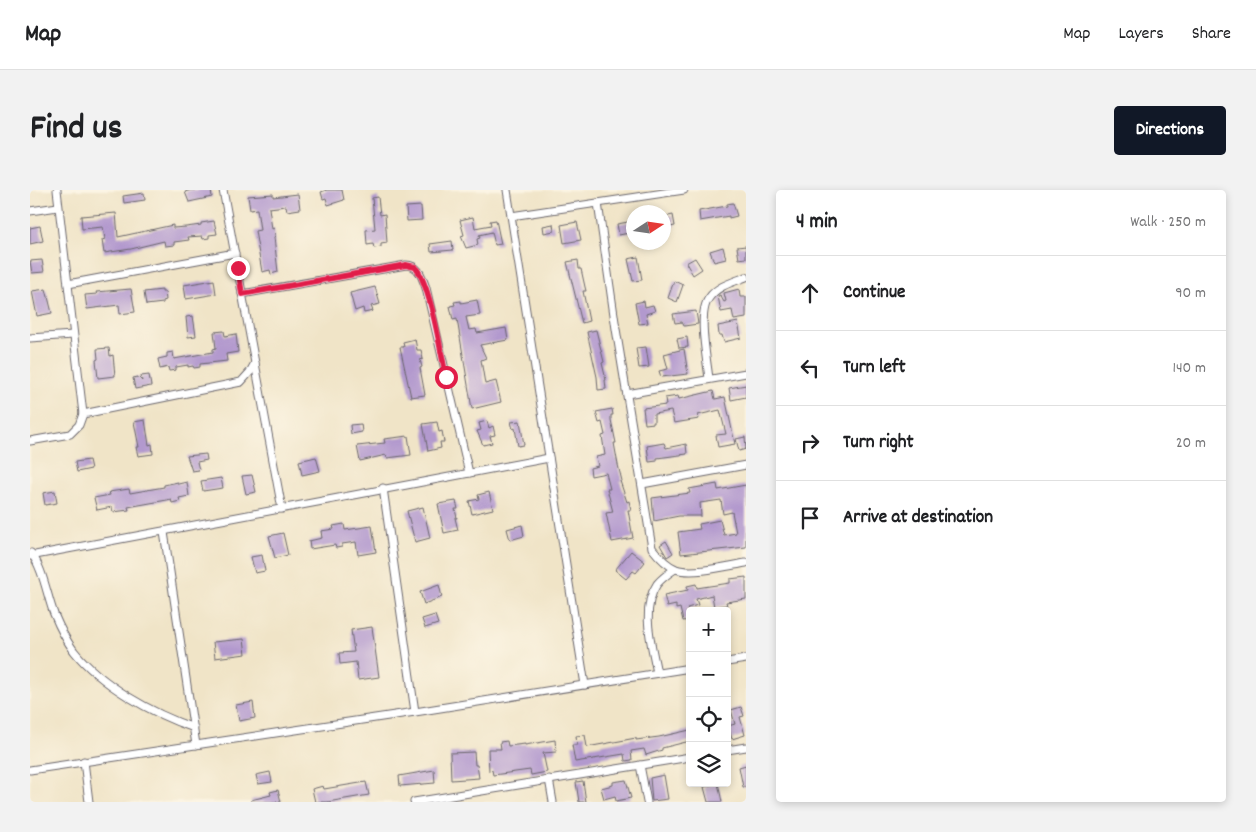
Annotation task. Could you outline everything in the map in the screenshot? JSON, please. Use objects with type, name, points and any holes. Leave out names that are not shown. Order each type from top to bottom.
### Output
[{"type":"street","points":[[30,441],[70,434],[79,425],[83,414],[57,190]]},
{"type":"street","points":[[223,190],[282,509]]},
{"type":"street","points":[[507,190],[585,685]]},
{"type":"street","points":[[512,216],[684,190]]},
{"type":"street","points":[[598,203],[652,548],[660,559],[675,569],[684,571],[746,563]]},
{"type":"street","points":[[30,210],[58,207]]},
{"type":"street","points":[[68,284],[235,253]]},
{"type":"street","points":[[242,294],[406,265],[415,267],[423,280],[428,297],[469,473]]},
{"type":"street","points":[[709,379],[703,320],[704,306],[709,297],[719,288],[746,277]]},
{"type":"street","points":[[30,338],[73,335]]},
{"type":"street","points":[[83,414],[241,382],[250,372],[255,362]]},
{"type":"street","points":[[627,394],[746,373]]},
{"type":"street","points":[[194,728],[167,719],[145,706],[104,680],[79,657],[72,649],[54,613],[31,555],[164,532],[383,488],[549,458]]},
{"type":"street","points":[[642,484],[746,466]]},
{"type":"street","points":[[383,488],[415,712]]},
{"type":"street","points":[[164,532],[196,744]]},
{"type":"street","points":[[657,673],[650,630],[649,606],[656,585],[675,569]]},
{"type":"street","points":[[731,661],[746,659]]},
{"type":"street","points":[[30,770],[686,669]]},
{"type":"street","points":[[731,749],[746,747]]},
{"type":"street","points":[[414,802],[686,757]]},
{"type":"street","points":[[84,761],[89,802]]},
{"type":"street","points":[[640,765],[647,802]]},
{"type":"street","points":[[549,779],[553,802]]},
{"type":"building","points":[[191,190],[211,190],[212,197],[189,202],[185,192]]},
{"type":"building","points":[[342,190],[344,200],[328,205],[326,198],[323,199],[321,192]]},
{"type":"building","points":[[144,193],[145,200],[124,203],[123,196]]},
{"type":"building","points":[[273,194],[273,197],[298,194],[300,209],[287,211],[286,206],[269,208],[272,229],[274,228],[278,272],[271,274],[270,270],[262,272],[255,231],[260,230],[257,209],[250,210],[248,196]]},
{"type":"building","points":[[378,197],[380,215],[385,214],[387,243],[381,244],[381,247],[374,248],[373,244],[367,245],[366,230],[375,229],[372,198]]},
{"type":"building","points":[[733,203],[737,216],[700,221],[699,211],[727,206],[727,204]]},
{"type":"building","points":[[421,206],[422,220],[407,221],[406,207]]},
{"type":"building","points":[[116,213],[118,237],[173,225],[173,228],[186,227],[214,221],[217,234],[209,235],[209,238],[203,239],[202,236],[188,237],[189,240],[174,242],[174,245],[165,246],[164,241],[104,253],[102,240],[105,239],[103,227],[82,229],[81,216]]},
{"type":"building","points":[[671,215],[673,215],[675,226],[671,227]]},
{"type":"building","points":[[473,217],[475,228],[491,225],[490,221],[496,220],[501,244],[495,245],[492,232],[479,235],[480,238],[477,239],[478,245],[466,248],[461,236],[464,235],[460,220]]},
{"type":"building","points":[[577,222],[581,240],[564,243],[561,225]]},
{"type":"building","points":[[626,222],[626,234],[619,235],[617,224]]},
{"type":"building","points":[[553,224],[554,231],[544,233],[543,226]]},
{"type":"building","points":[[40,226],[43,241],[30,244],[30,228]]},
{"type":"building","points":[[452,241],[453,250],[431,252],[430,244]]},
{"type":"building","points":[[746,246],[746,258],[739,259],[737,247]]},
{"type":"building","points":[[723,247],[726,259],[714,262],[710,251]]},
{"type":"building","points":[[638,257],[642,280],[633,281],[628,259]]},
{"type":"building","points":[[695,258],[702,269],[693,275],[686,263]]},
{"type":"building","points":[[42,260],[44,272],[32,273],[30,261]]},
{"type":"building","points":[[578,260],[586,291],[583,291],[589,321],[582,323],[567,262]]},
{"type":"building","points":[[214,280],[216,294],[186,299],[184,285]]},
{"type":"building","points":[[674,281],[683,285],[677,302],[668,298]]},
{"type":"building","points":[[375,287],[380,304],[371,306],[373,311],[364,313],[363,308],[355,311],[350,293]]},
{"type":"building","points":[[46,289],[52,313],[37,316],[32,291]]},
{"type":"building","points":[[131,289],[135,312],[120,314],[119,305],[87,309],[85,295],[97,294],[96,292]]},
{"type":"building","points":[[739,289],[740,297],[746,297],[746,318],[734,320],[732,310],[721,312],[718,296],[720,295],[724,302],[726,301],[724,293]]},
{"type":"building","points":[[162,290],[162,292],[165,292],[166,300],[163,303],[146,305],[144,292]]},
{"type":"building","points":[[477,300],[480,315],[466,317],[469,330],[476,329],[477,333],[506,328],[508,340],[480,345],[486,358],[481,360],[485,384],[496,381],[501,402],[472,409],[457,319],[453,320],[450,306],[455,305],[454,302],[461,301],[461,303]]},
{"type":"building","points":[[644,301],[645,307],[653,305],[655,311],[646,314],[648,323],[639,324],[635,303]]},
{"type":"building","points":[[696,311],[698,324],[684,326],[682,322],[675,323],[673,314]]},
{"type":"building","points":[[193,316],[196,336],[188,337],[186,317]]},
{"type":"building","points":[[738,322],[741,338],[724,342],[722,335],[719,335],[718,326]]},
{"type":"building","points":[[596,330],[604,362],[602,363],[606,380],[606,389],[598,390],[587,332]]},
{"type":"building","points":[[224,331],[225,336],[236,334],[238,352],[226,354],[227,361],[200,364],[200,367],[194,368],[193,366],[188,367],[188,365],[176,367],[176,370],[169,371],[168,367],[160,369],[158,359],[167,357],[167,353],[173,352],[174,359],[213,352],[213,349],[216,348],[214,332]]},
{"type":"building","points":[[687,337],[688,347],[679,348],[677,339]]},
{"type":"building","points":[[415,339],[417,350],[421,350],[423,359],[420,360],[422,367],[420,368],[425,395],[411,397],[400,347],[404,347],[403,342]]},
{"type":"building","points":[[646,347],[649,367],[639,368],[636,348]]},
{"type":"building","points":[[109,348],[110,356],[113,355],[115,376],[98,378],[97,349]]},
{"type":"building","points":[[684,349],[688,374],[661,377],[659,371],[668,369],[664,354]]},
{"type":"building","points":[[149,375],[151,386],[135,389],[133,378],[138,377],[142,381],[141,376]]},
{"type":"building","points":[[746,385],[746,397],[731,400],[729,388]]},
{"type":"building","points":[[713,391],[715,399],[725,397],[735,444],[718,447],[716,435],[726,434],[720,410],[698,415],[699,419],[674,423],[671,411],[654,414],[654,423],[645,424],[643,408],[666,405],[665,398],[678,396],[679,399]]},
{"type":"building","points":[[612,409],[613,415],[611,415],[611,420],[622,481],[620,481],[627,502],[629,501],[631,510],[628,510],[633,538],[612,542],[606,513],[613,512],[607,489],[610,489],[606,473],[591,476],[590,468],[598,466],[596,457],[605,455],[602,436],[605,435],[602,422],[599,423],[596,412]]},
{"type":"building","points":[[145,420],[149,445],[152,444],[153,454],[138,456],[136,447],[139,447],[134,422]]},
{"type":"building","points":[[487,421],[489,428],[493,426],[495,435],[490,436],[492,443],[483,445],[477,431],[481,430],[479,423]]},
{"type":"building","points":[[520,421],[524,445],[518,446],[515,428],[513,429],[511,422]]},
{"type":"building","points":[[437,422],[439,432],[442,431],[444,442],[440,442],[441,448],[428,451],[423,424]]},
{"type":"building","points":[[361,424],[362,432],[351,434],[350,425]]},
{"type":"building","points":[[408,436],[411,455],[387,458],[386,455],[360,461],[357,446],[385,443],[384,439]]},
{"type":"building","points":[[745,437],[746,449],[739,451],[736,439]]},
{"type":"building","points":[[664,443],[666,448],[686,444],[687,454],[657,458],[657,461],[649,462],[647,446]]},
{"type":"building","points":[[206,454],[207,460],[197,462],[199,470],[192,471],[187,456]]},
{"type":"building","points":[[316,457],[320,471],[302,475],[299,461]]},
{"type":"building","points":[[89,460],[91,469],[77,472],[75,462]]},
{"type":"building","points":[[252,475],[256,492],[246,494],[242,476]]},
{"type":"building","points":[[221,478],[223,488],[203,491],[201,481]]},
{"type":"building","points":[[178,482],[178,484],[187,482],[189,496],[179,498],[180,501],[172,503],[171,499],[128,507],[129,510],[113,512],[112,507],[97,510],[94,498],[110,495],[109,492],[129,489],[130,493],[164,487],[164,485]]},
{"type":"building","points":[[717,484],[718,490],[746,485],[746,547],[681,554],[678,532],[700,529],[699,524],[720,520],[724,535],[736,533],[732,512],[723,514],[721,500],[700,503],[701,516],[679,516],[654,521],[652,498],[690,493],[689,489]]},
{"type":"building","points":[[55,491],[57,503],[45,505],[43,493]]},
{"type":"building","points":[[489,492],[493,509],[472,514],[469,501],[479,499],[478,495]]},
{"type":"building","points":[[456,501],[458,509],[455,509],[457,518],[455,518],[458,530],[444,533],[438,504]]},
{"type":"building","points":[[423,507],[430,538],[415,542],[407,511]]},
{"type":"building","points":[[344,524],[345,530],[372,526],[376,552],[358,555],[356,542],[342,544],[342,547],[336,548],[335,545],[310,549],[309,541],[322,538],[321,531],[334,529],[333,526]]},
{"type":"building","points":[[522,525],[524,536],[510,540],[507,529]]},
{"type":"building","points":[[283,533],[288,555],[275,558],[269,536]]},
{"type":"building","points":[[666,541],[673,553],[667,557],[660,545]]},
{"type":"building","points":[[631,551],[645,562],[636,573],[633,571],[626,579],[615,570]]},
{"type":"building","points":[[262,555],[265,571],[255,573],[251,557]]},
{"type":"building","points":[[746,577],[746,599],[726,602],[727,605],[714,607],[712,595],[696,599],[698,605],[686,607],[686,621],[683,621],[680,608],[676,609],[676,605],[667,607],[664,595],[688,590],[687,586],[696,584],[697,588],[730,583],[730,579]]},
{"type":"building","points":[[439,585],[442,597],[424,604],[420,592]]},
{"type":"building","points":[[435,615],[438,624],[425,628],[422,619]]},
{"type":"building","points":[[372,627],[379,677],[358,680],[356,662],[340,664],[339,653],[354,652],[351,630]]},
{"type":"building","points":[[244,639],[246,654],[215,658],[213,642]]},
{"type":"building","points":[[253,702],[255,718],[239,721],[236,705]]},
{"type":"building","points":[[741,707],[744,716],[740,717],[745,735],[732,739],[731,725],[735,724],[731,710]]},
{"type":"building","points":[[686,731],[686,742],[662,748],[662,750],[646,755],[644,749],[631,751],[632,760],[625,761],[624,754],[575,762],[572,745],[577,745],[576,736],[585,735],[587,747],[636,738],[636,740]]},
{"type":"building","points":[[555,740],[556,752],[543,753],[547,772],[531,775],[530,770],[493,775],[492,770],[489,771],[488,749],[501,749],[500,742],[507,741],[508,746]]},
{"type":"building","points":[[474,752],[479,778],[451,780],[450,753]]},
{"type":"building","points":[[746,765],[746,787],[743,787],[739,767]]},
{"type":"building","points":[[434,770],[435,783],[400,786],[399,776]]},
{"type":"building","points":[[270,772],[272,782],[258,784],[256,775]]},
{"type":"building","points":[[664,775],[668,799],[652,801],[650,778]]},
{"type":"building","points":[[626,780],[631,798],[616,801],[615,796],[604,799],[601,788],[613,785],[613,782]]},
{"type":"building","points":[[583,781],[586,802],[579,802],[576,782]]},
{"type":"building","points":[[366,782],[369,795],[327,802],[315,802],[312,789],[323,786],[324,789]]},
{"type":"building","points":[[704,787],[719,787],[722,802],[708,802]]},
{"type":"building","points":[[278,790],[281,802],[251,802],[251,800],[271,795],[270,792]]},
{"type":"route","points":[[238,268],[242,294],[406,265],[415,267],[420,273],[426,288],[446,377]]}]
